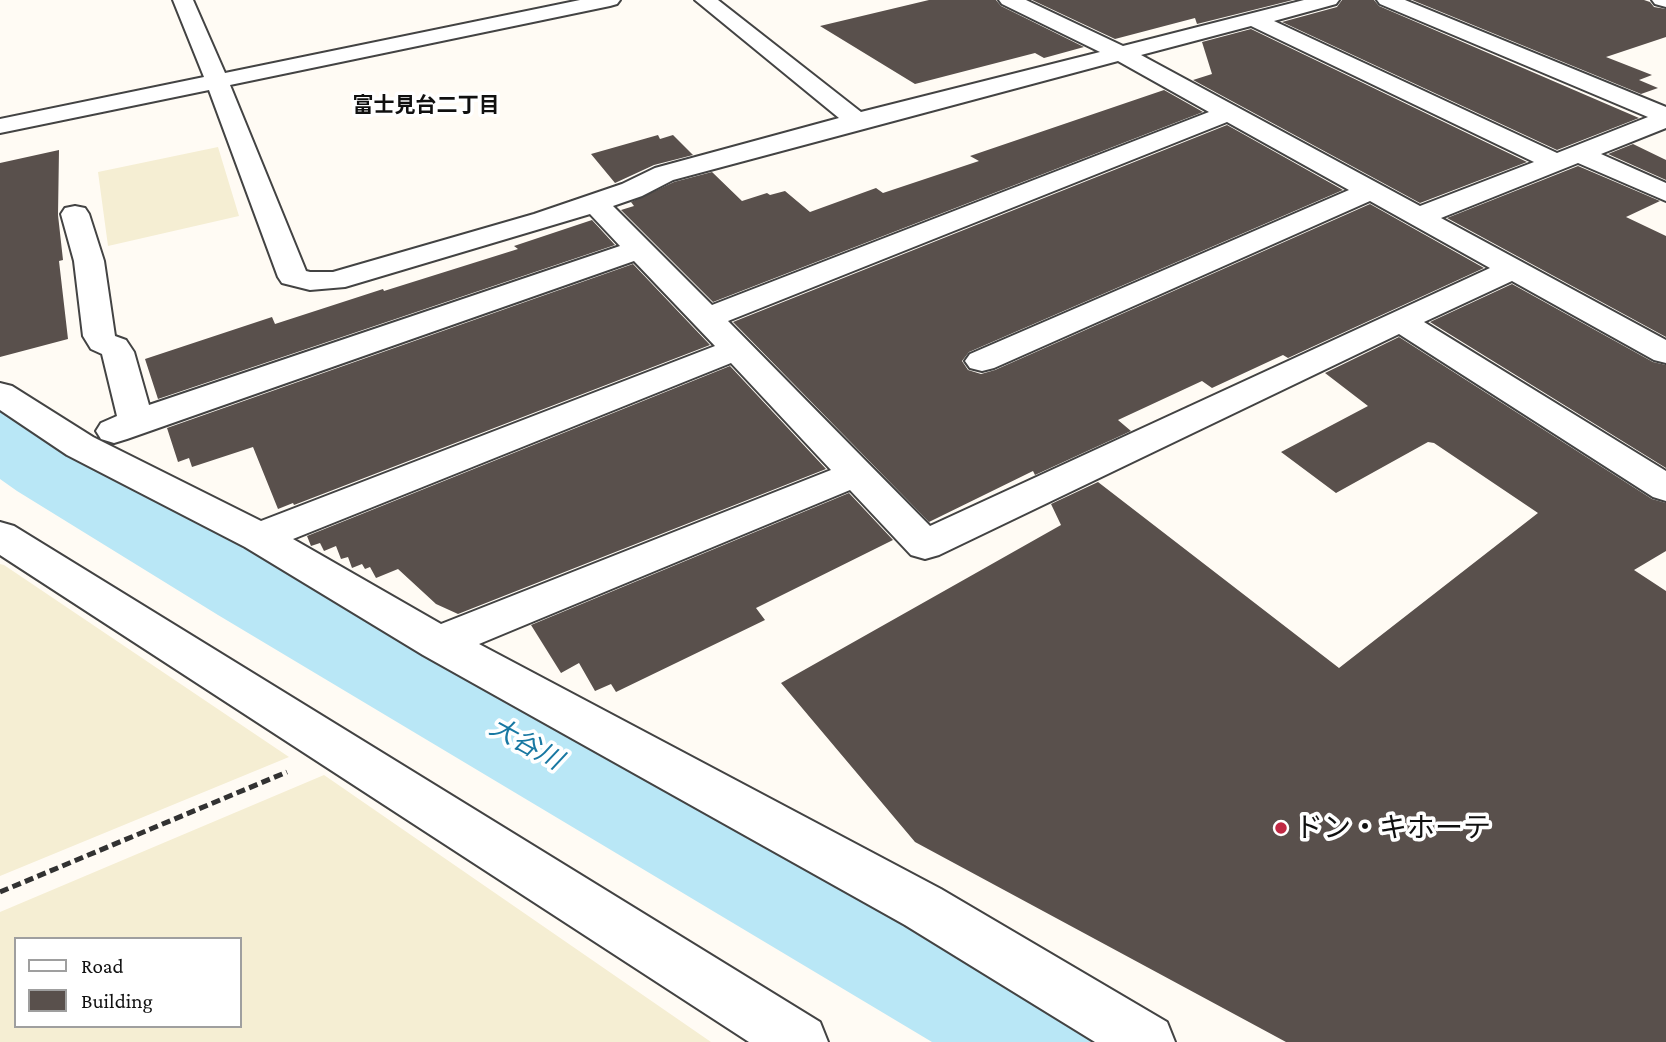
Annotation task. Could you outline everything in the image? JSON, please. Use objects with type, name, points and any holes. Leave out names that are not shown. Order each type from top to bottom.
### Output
[{"type":"street","points":[[183,0],[293,277],[310,281],[334,281],[595,203],[632,190],[664,174],[857,121],[1329,0]]},
{"type":"street","points":[[0,126],[610,0]]},
{"type":"street","points":[[705,0],[857,121]]},
{"type":"street","points":[[1009,0],[1122,54],[1666,353]]},
{"type":"street","points":[[1387,0],[1666,117]]},
{"type":"street","points":[[1253,19],[1568,158],[1666,193]]},
{"type":"street","points":[[705,319],[1228,113]]},
{"type":"street","points":[[1417,217],[1666,117]]},
{"type":"street","points":[[982,362],[1370,191]]},
{"type":"street","points":[[595,203],[925,545],[1512,269]]},
{"type":"street","points":[[75,214],[89,261],[99,336],[102,342],[114,347],[118,352],[136,422]]},
{"type":"street","points":[[80,446],[136,422],[639,249]]},
{"type":"street","points":[[1400,321],[1666,488]]},
{"type":"street","points":[[259,537],[735,350]]},
{"type":"street","points":[[0,394],[80,446],[259,537],[438,643],[923,907],[1147,1042]]},
{"type":"street","points":[[438,643],[855,474]]},
{"type":"street","points":[[0,536],[800,1042]]},
{"type":"path","points":[[0,892],[337,751]]},
{"type":"shaded area","points":[[218,147],[239,216],[108,246],[98,172]]},
{"type":"shaded area","points":[[0,564],[4,565],[289,757],[0,876]]},
{"type":"shaded area","points":[[324,775],[711,1042],[0,1042],[0,912]]},
{"type":"building","points":[[929,0],[996,0],[1001,6],[1084,47],[1044,58],[1035,53],[915,84],[820,26]]},
{"type":"building","points":[[1032,0],[1293,0],[1197,24],[1195,18],[1115,39]]},
{"type":"building","points":[[1342,0],[1374,0],[1379,6],[1639,118],[1557,150],[1282,22],[1337,7]]},
{"type":"building","points":[[1412,0],[1650,2],[1654,7],[1666,9],[1666,37],[1606,57],[1652,75],[1639,80],[1658,88],[1641,94]]},
{"type":"building","points":[[1251,29],[1527,162],[1420,203],[1193,80],[1212,74],[1202,42]]},
{"type":"building","points":[[1164,90],[1203,112],[713,302],[621,210],[634,206],[631,202],[674,182],[712,172],[742,201],[767,193],[770,195],[785,191],[810,212],[876,188],[883,193],[979,161],[970,156]]},
{"type":"building","points":[[1227,125],[1343,190],[969,352],[962,361],[968,370],[981,374],[995,370],[1370,204],[1484,268],[1288,358],[1283,355],[1212,388],[1202,381],[1118,420],[1131,431],[1035,475],[1033,471],[929,522],[733,322]]},
{"type":"building","points":[[658,135],[660,139],[673,135],[693,155],[654,165],[615,183],[591,154]]},
{"type":"building","points":[[1633,144],[1666,160],[1666,180],[1608,154]]},
{"type":"building","points":[[59,150],[58,215],[63,260],[59,261],[68,339],[0,357],[0,163]]},
{"type":"building","points":[[1578,166],[1660,201],[1626,217],[1666,236],[1666,337],[1447,218]]},
{"type":"building","points":[[592,220],[615,245],[158,399],[145,359],[272,317],[275,324],[383,289],[384,291],[518,249],[514,246]]},
{"type":"building","points":[[633,264],[710,345],[278,509],[253,447],[192,467],[189,458],[178,462],[167,428]]},
{"type":"building","points":[[1512,284],[1653,362],[1666,365],[1666,468],[1430,322]]},
{"type":"building","points":[[1399,337],[1652,499],[1666,503],[1666,551],[1634,570],[1666,591],[1666,1042],[1286,1042],[915,842],[781,683],[1061,525],[1051,504],[1098,482],[1339,668],[1538,513],[1434,443],[1428,442],[1336,493],[1281,452],[1368,406],[1325,373]]},
{"type":"building","points":[[730,366],[826,469],[458,614],[436,604],[398,569],[376,578],[370,567],[365,569],[362,564],[352,568],[348,557],[341,559],[336,546],[324,551],[320,543],[311,546],[307,536]]},
{"type":"building","points":[[849,493],[893,540],[756,608],[765,620],[616,692],[611,684],[595,691],[579,663],[561,673],[531,625]]},
{"type":"waterway","name":"大谷川","points":[[0,439],[252,589],[875,936],[1056,1042]]},
{"type":"place","name":"ドン・キホーテ","points":[[1281,828]]},
{"type":"district","name":"富士見台二丁目","points":[[426,106]]}]
